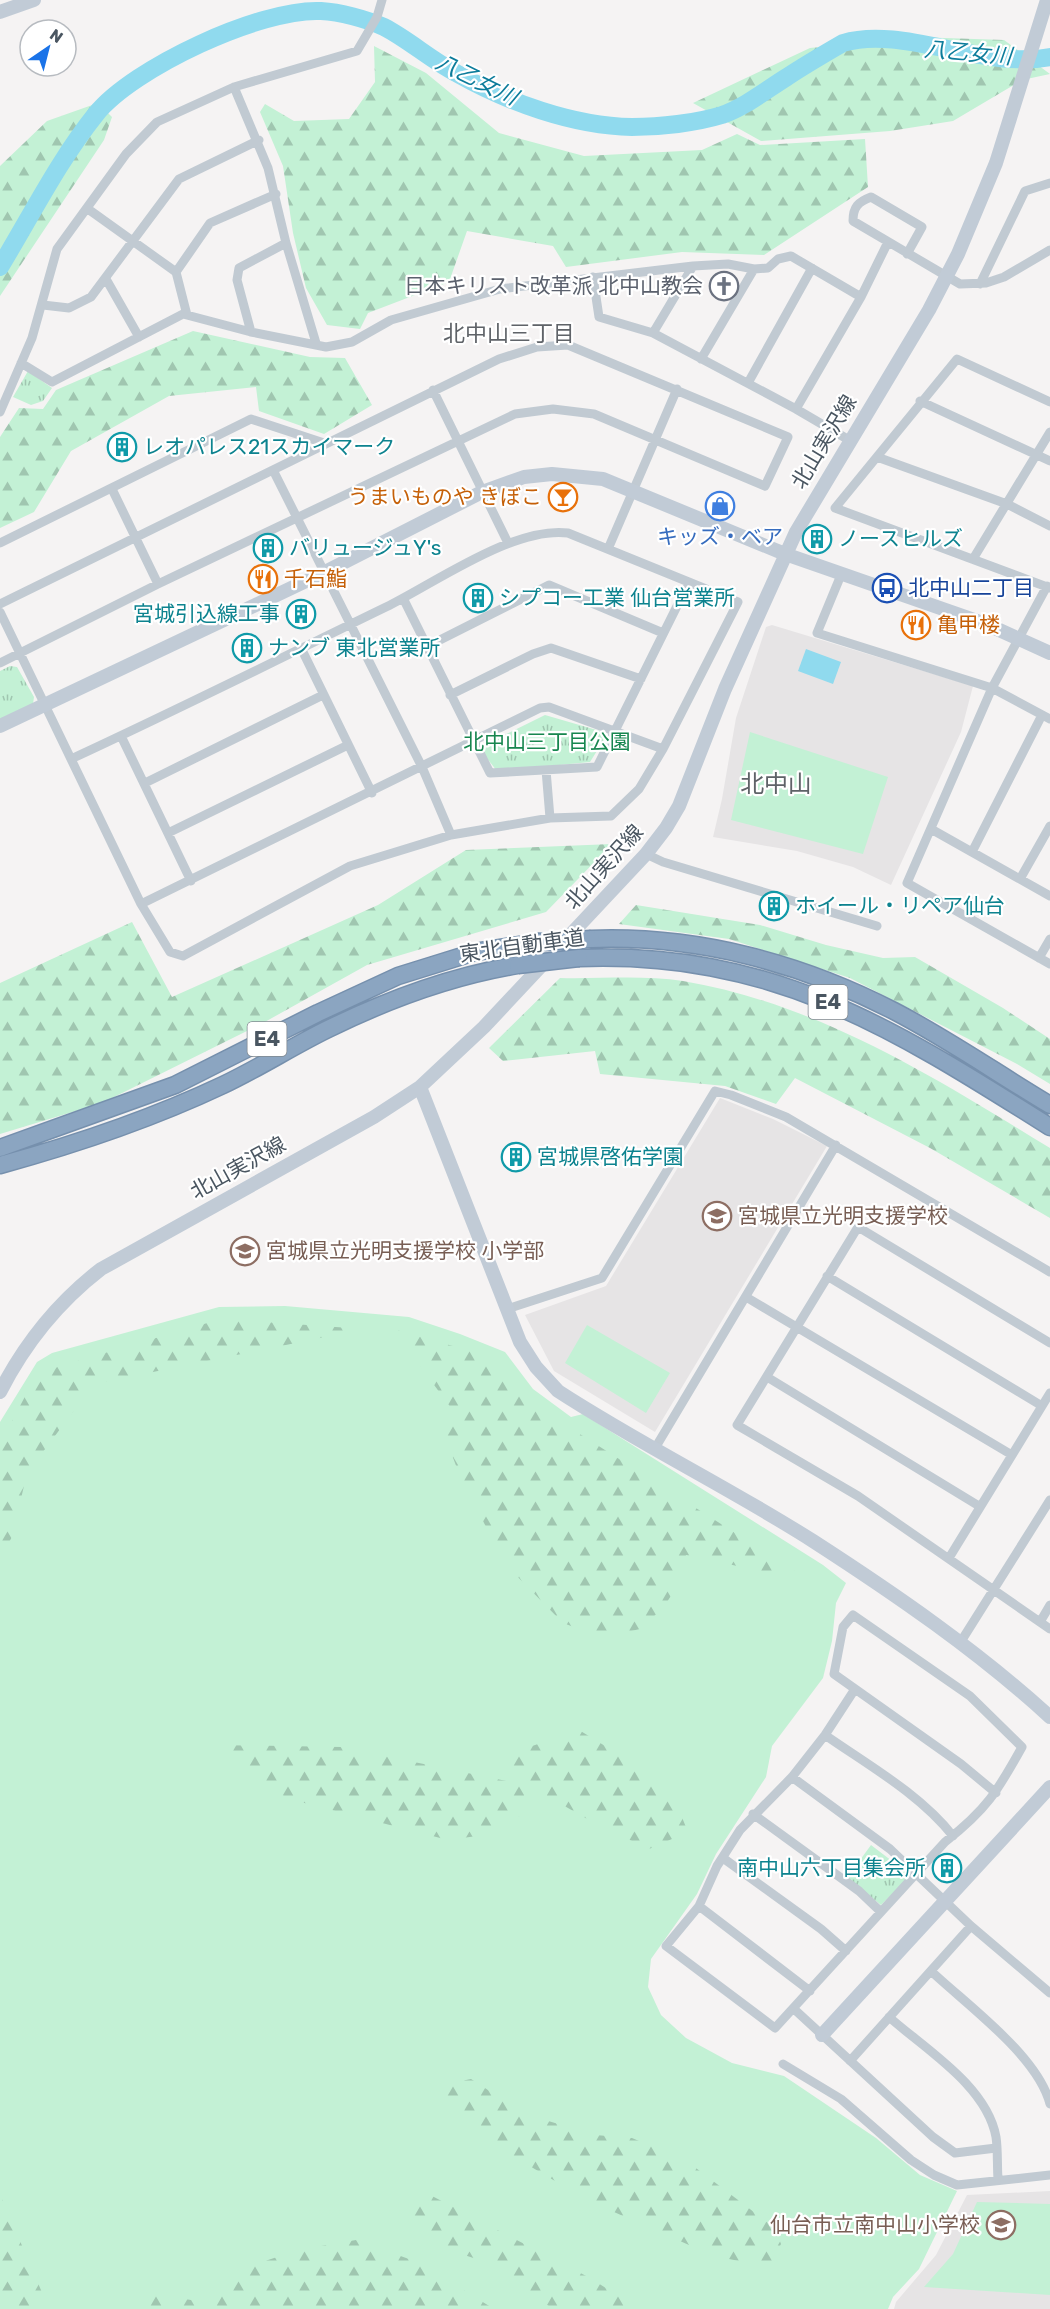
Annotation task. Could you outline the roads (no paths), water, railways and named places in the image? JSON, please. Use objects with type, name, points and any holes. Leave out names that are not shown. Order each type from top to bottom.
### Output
[{"type":"highway","name":"東北自動車道","points":[[0,1148],[175,1085],[398,976],[475,952],[538,942],[591,939],[650,940],[692,944],[742,954],[814,976],[855,992],[915,1022],[1050,1106]]},
{"type":"highway","name":"東北自動車道","points":[[0,1165],[76,1143],[175,1106],[226,1083],[327,1030],[396,999],[453,979],[518,965],[579,958],[672,960],[736,972],[785,986],[857,1014],[902,1037],[1050,1127]]},
{"type":"street","points":[[0,12],[34,0]]},
{"type":"street","points":[[0,412],[43,305],[57,249],[126,154],[157,122],[234,87],[344,57],[357,51],[377,17],[382,0]]},
{"type":"street","name":"北山実沢線","points":[[0,1392],[15,1362],[36,1333],[65,1299],[101,1269],[374,1117],[420,1087],[484,1027],[646,854],[679,806],[725,688],[785,554],[849,440],[903,354],[946,276],[996,163],[1047,0]]},
{"type":"street","points":[[234,87],[259,140],[276,194],[286,243],[316,343]]},
{"type":"street","points":[[43,305],[69,308],[91,297],[179,178],[259,140]]},
{"type":"street","points":[[980,284],[1025,191],[1050,183]]},
{"type":"street","points":[[176,272],[210,223],[276,194]]},
{"type":"street","points":[[907,254],[922,227],[871,197],[859,202],[853,211],[853,221],[907,254],[960,284],[980,284],[1004,277],[1050,250]]},
{"type":"street","points":[[88,209],[176,272],[187,315]]},
{"type":"street","points":[[796,409],[861,297],[888,242]]},
{"type":"street","points":[[250,332],[237,280],[239,268],[286,243]]},
{"type":"street","points":[[21,363],[52,382],[138,337],[187,315],[250,332],[326,346],[352,342],[391,320],[500,289],[693,266],[728,264],[754,269],[768,268],[778,259],[791,256],[861,297]]},
{"type":"street","points":[[653,333],[693,266]]},
{"type":"street","points":[[748,383],[812,268]]},
{"type":"street","points":[[701,359],[754,269]]},
{"type":"street","points":[[593,277],[599,317],[653,333],[796,409],[849,440]]},
{"type":"street","points":[[106,279],[138,337]]},
{"type":"street","points":[[0,604],[433,390],[499,359],[537,347],[568,345],[788,436],[765,486],[594,414],[553,410],[515,414],[158,584],[0,663]]},
{"type":"street","points":[[1050,402],[957,359],[920,401],[835,508],[1048,587],[992,688],[907,883],[1050,964]]},
{"type":"street","points":[[608,549],[676,389]]},
{"type":"street","points":[[433,390],[508,543]]},
{"type":"street","points":[[920,401],[1050,461]]},
{"type":"street","points":[[0,543],[251,419],[324,444]]},
{"type":"street","points":[[973,559],[1050,432]]},
{"type":"street","points":[[877,457],[1007,504],[1050,526]]},
{"type":"street","points":[[273,470],[422,767],[451,835]]},
{"type":"street","points":[[0,726],[325,572],[482,492],[524,477],[552,474],[603,479],[785,554],[1020,638],[1050,653]]},
{"type":"street","points":[[112,489],[158,584]]},
{"type":"street","points":[[0,612],[141,904],[170,952],[183,956],[350,866],[451,835],[550,818],[611,816],[639,789],[663,749],[738,602],[568,532],[553,531],[508,543],[349,625],[71,759]]},
{"type":"street","points":[[841,575],[818,633],[992,688],[1046,717],[972,852]]},
{"type":"street","points":[[403,598],[490,773],[546,771],[597,767],[617,731],[640,679],[689,582]]},
{"type":"street","points":[[426,647],[549,585],[663,633]]},
{"type":"street","points":[[301,648],[372,793]]},
{"type":"street","points":[[450,695],[533,654],[551,648],[640,679]]},
{"type":"street","points":[[145,783],[323,695]]},
{"type":"street","points":[[141,904],[372,793],[540,708],[549,707],[663,749]]},
{"type":"street","points":[[121,736],[191,881]]},
{"type":"street","points":[[168,833],[348,745]]},
{"type":"street","points":[[546,771],[550,818]]},
{"type":"street","points":[[1020,879],[1050,825]]},
{"type":"street","points":[[931,829],[1050,896]]},
{"type":"street","points":[[646,854],[663,862],[877,926]]},
{"type":"street","points":[[1039,958],[1050,939]]},
{"type":"street","points":[[420,1087],[520,1342],[536,1367],[558,1391],[654,1450],[812,1540],[960,1643],[1019,1688],[1050,1717]]},
{"type":"street","points":[[507,1309],[602,1278],[715,1091],[786,1117],[1050,1272]]},
{"type":"street","points":[[654,1450],[836,1145]]},
{"type":"street","points":[[1050,1343],[858,1227],[737,1425],[858,1496],[1050,1629]]},
{"type":"street","points":[[827,1276],[1042,1406]]},
{"type":"street","points":[[746,1298],[1012,1455]]},
{"type":"street","points":[[767,1377],[979,1506]]},
{"type":"street","points":[[949,1558],[1050,1393]]},
{"type":"street","points":[[960,1643],[1050,1500]]},
{"type":"street","points":[[1040,1622],[1050,1605]]},
{"type":"street","points":[[855,1689],[825,1735],[792,1777],[753,1814],[723,1858],[699,1906],[666,1946],[775,2028],[916,1873],[953,1836],[974,1820],[996,1793],[1022,1747],[970,1696],[853,1615],[843,1627],[834,1674],[961,1764],[996,1793]]},
{"type":"street","points":[[825,1735],[913,1798],[939,1819],[953,1836]]},
{"type":"street","points":[[792,1777],[890,1849],[971,1926],[1050,1993]]},
{"type":"street","points":[[822,2035],[1050,1787]]},
{"type":"street","points":[[753,1814],[859,1891],[881,1912]]},
{"type":"street","points":[[723,1858],[821,1929],[846,1951]]},
{"type":"street","points":[[699,1906],[810,1991]]},
{"type":"street","points":[[850,2061],[971,1926]]},
{"type":"street","points":[[931,1971],[1025,2058],[1047,2091],[1050,2104]]},
{"type":"street","points":[[794,2009],[933,2137],[955,2153],[996,2148]]},
{"type":"street","points":[[889,2018],[971,2087],[986,2109],[996,2136],[998,2179]]},
{"type":"street","points":[[783,2064],[841,2099],[911,2160],[934,2175],[957,2185],[1050,2175]]},
{"type":"water","points":[[806,649],[841,662],[833,684],[798,671]]},
{"type":"waterway","name":"八乙女川","points":[[0,267],[70,150],[96,114],[114,96],[168,60],[233,30],[266,19],[321,11],[345,14],[369,21],[393,32],[456,73],[497,94],[564,117],[610,126],[678,124],[731,112],[843,43],[866,39],[891,39],[997,58],[1050,57]]},
{"type":"place","name":"日本キリスト改革派 北中山教会","points":[[724,286]]},
{"type":"place","name":"レオパレス21スカイマーク","points":[[122,447]]},
{"type":"place","name":"うまいものや きぼこ","points":[[563,497]]},
{"type":"place","name":"キッズ・ベア","points":[[720,506]]},
{"type":"place","name":"ノースヒルズ","points":[[817,539]]},
{"type":"place","name":"バリュージュY's","points":[[268,548]]},
{"type":"place","name":"千石鮨","points":[[263,579]]},
{"type":"place","name":"北中山二丁目","points":[[887,588]]},
{"type":"place","name":"シプコー工業 仙台営業所","points":[[478,598]]},
{"type":"place","name":"宮城引込線工事","points":[[301,614]]},
{"type":"place","name":"亀甲楼","points":[[916,625]]},
{"type":"place","name":"ナンブ 東北営業所","points":[[247,648]]},
{"type":"place","name":"ホイール・リペア仙台","points":[[774,906]]},
{"type":"place","name":"宮城県啓佑学園","points":[[516,1157]]},
{"type":"place","name":"宮城県立光明支援学校","points":[[717,1216]]},
{"type":"place","name":"宮城県立光明支援学校 小学部","points":[[245,1251]]},
{"type":"place","name":"南中山六丁目集会所","points":[[947,1868]]},
{"type":"place","name":"仙台市立南中山小学校","points":[[1001,2225]]},
{"type":"district","name":"北中山三丁目","points":[[509,333]]},
{"type":"district","name":"北中山","points":[[776,784]]},
{"type":"park label","name":"北中山三丁目公園","points":[[547,742]]}]
